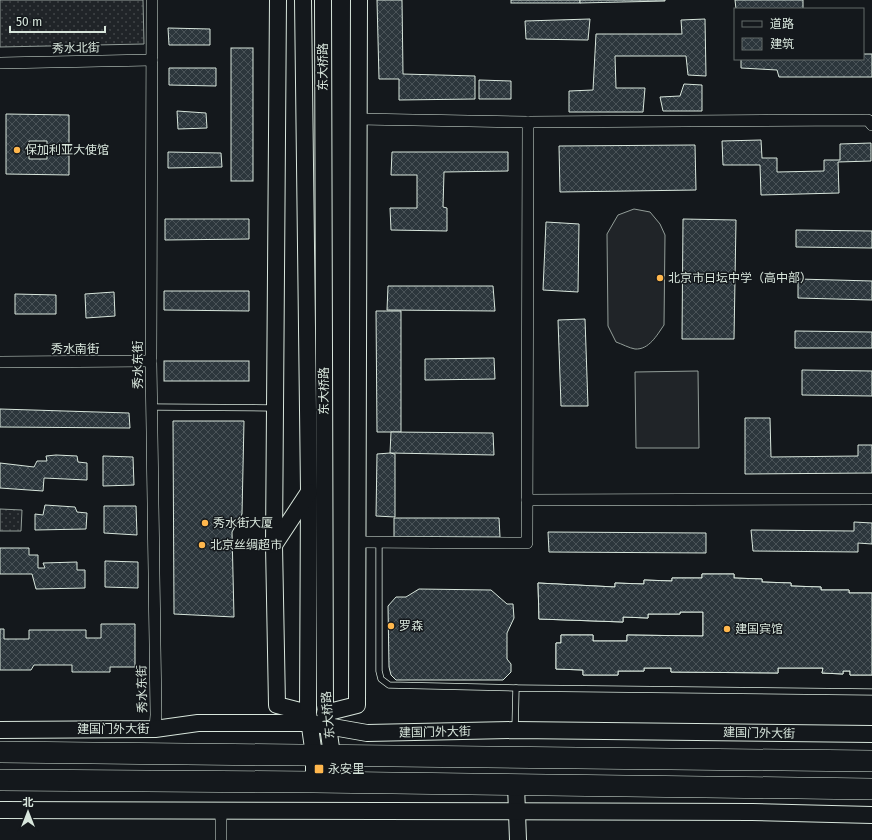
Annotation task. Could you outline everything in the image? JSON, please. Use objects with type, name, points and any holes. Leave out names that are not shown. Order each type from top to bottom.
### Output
[{"type":"highway","name":"建国门外大街","points":[[0,752],[871,761]]},
{"type":"highway","points":[[0,780],[323,782],[872,789]]},
{"type":"street","name":"秀水东街","points":[[152,0],[151,361],[155,729]]},
{"type":"street","points":[[278,0],[274,545],[277,705],[309,718]]},
{"type":"street","name":"东大桥路","points":[[303,0],[309,718],[323,755]]},
{"type":"street","name":"东大桥路","points":[[323,0],[327,720],[323,755],[323,782]]},
{"type":"street","points":[[327,720],[357,705],[359,0]]},
{"type":"street","name":"秀水北街","points":[[0,63],[152,60]]},
{"type":"street","points":[[359,119],[528,122],[868,120],[872,125]]},
{"type":"street","points":[[358,542],[527,543],[528,122]]},
{"type":"street","name":"秀水南街","points":[[0,362],[151,361]]},
{"type":"street","points":[[274,545],[308,492]]},
{"type":"street","points":[[527,500],[872,499]]},
{"type":"street","name":"建国门外大街","points":[[0,730],[155,729],[198,723],[309,718],[327,720],[368,733],[515,730],[872,734]]},
{"type":"street","points":[[516,785],[518,840]]},
{"type":"street","points":[[0,810],[752,812],[872,815]]},
{"type":"street","points":[[221,811],[221,840]]},
{"type":"lane","points":[[152,407],[275,408]]},
{"type":"lane","points":[[379,542],[379,671],[381,679],[389,685],[872,692]]},
{"type":"lane","points":[[515,730],[516,688]]},
{"type":"shaded area","points":[[0,0],[143,0],[144,44],[0,47]]},
{"type":"shaded area","points":[[634,209],[650,212],[660,224],[665,235],[664,325],[648,344],[640,349],[630,348],[616,342],[608,326],[607,234],[618,215]]},
{"type":"shaded area","points":[[698,371],[699,448],[636,448],[635,372]]},
{"type":"shaded area","points":[[0,509],[22,510],[21,531],[0,531]]},
{"type":"building","points":[[377,0],[402,0],[403,74],[475,76],[475,99],[399,100],[399,79],[379,79]]},
{"type":"building","points":[[511,0],[580,0],[580,3],[511,3]]},
{"type":"building","points":[[580,0],[665,0],[665,1],[580,3]]},
{"type":"building","points":[[735,0],[803,0],[803,8],[736,8]]},
{"type":"building","points":[[590,19],[588,40],[526,39],[525,21]]},
{"type":"building","points":[[705,19],[706,76],[688,75],[686,56],[615,56],[616,88],[645,88],[643,112],[569,112],[569,91],[593,90],[596,34],[682,34],[681,20]]},
{"type":"building","points":[[168,28],[210,29],[210,45],[169,45]]},
{"type":"building","points":[[231,48],[253,48],[253,181],[231,181]]},
{"type":"building","points":[[864,54],[872,54],[872,77],[779,77],[777,70],[741,68],[741,60],[864,60]]},
{"type":"building","points":[[169,68],[216,68],[216,86],[169,85]]},
{"type":"building","points":[[479,80],[511,81],[511,99],[479,99]]},
{"type":"building","points":[[684,84],[702,85],[702,111],[663,111],[660,97],[680,96]]},
{"type":"building","points":[[177,111],[206,113],[207,128],[178,129]]},
{"type":"building","name":"保加利亚大使馆","points":[[6,114],[69,115],[69,175],[6,174]],"holes":[[[29,141],[47,141],[47,159],[29,159]]]},
{"type":"building","points":[[761,140],[762,158],[777,158],[777,172],[824,171],[824,160],[840,160],[840,144],[871,143],[871,161],[838,162],[839,193],[761,195],[760,165],[723,165],[722,141]]},
{"type":"building","points":[[695,145],[696,190],[560,192],[559,146]]},
{"type":"building","points":[[168,152],[221,153],[222,167],[168,168]]},
{"type":"building","points":[[392,152],[508,152],[508,171],[444,172],[443,207],[447,208],[447,231],[391,230],[390,208],[417,208],[417,175],[391,175]]},
{"type":"building","points":[[165,219],[249,219],[249,239],[165,240]]},
{"type":"building","points":[[683,219],[736,220],[734,339],[682,339]]},
{"type":"building","points":[[546,222],[579,224],[578,292],[543,290]]},
{"type":"building","points":[[796,230],[872,231],[872,248],[796,247]]},
{"type":"building","points":[[798,279],[872,281],[872,300],[798,298]]},
{"type":"building","points":[[388,286],[493,286],[495,311],[387,310]]},
{"type":"building","points":[[164,291],[249,291],[249,311],[164,310]]},
{"type":"building","points":[[114,292],[115,316],[86,318],[85,294]]},
{"type":"building","points":[[15,294],[56,295],[56,314],[15,314]]},
{"type":"building","points":[[376,311],[401,311],[401,432],[377,432]]},
{"type":"building","points":[[585,319],[588,406],[561,406],[558,320]]},
{"type":"building","points":[[795,331],[872,332],[872,348],[795,348]]},
{"type":"building","points":[[494,358],[495,379],[425,380],[425,359]]},
{"type":"building","points":[[164,361],[249,361],[249,381],[164,381]]},
{"type":"building","points":[[802,370],[872,371],[872,396],[802,395]]},
{"type":"building","points":[[0,409],[129,413],[130,428],[0,427]]},
{"type":"building","points":[[745,418],[770,418],[771,457],[858,456],[858,445],[872,445],[872,473],[745,474]]},
{"type":"building","name":"秀水街大厦","points":[[173,421],[244,421],[242,514],[232,532],[234,617],[174,614]]},
{"type":"building","points":[[391,432],[493,433],[494,455],[390,453]]},
{"type":"building","points":[[377,454],[395,454],[395,517],[376,516]]},
{"type":"building","points":[[46,456],[77,456],[78,462],[87,463],[87,480],[44,478],[43,491],[0,488],[0,463],[34,467],[37,461],[47,461]]},
{"type":"building","points":[[103,456],[133,457],[134,485],[103,486]]},
{"type":"building","points":[[45,505],[75,507],[77,512],[87,513],[86,529],[35,530],[35,514],[43,515]]},
{"type":"building","points":[[104,506],[136,506],[137,535],[104,533]]},
{"type":"building","points":[[394,518],[499,518],[500,537],[394,537]]},
{"type":"building","points":[[854,522],[872,523],[872,544],[858,543],[858,552],[753,551],[751,530],[854,531]]},
{"type":"building","points":[[548,532],[706,533],[706,553],[549,552]]},
{"type":"building","points":[[0,548],[29,548],[29,555],[38,555],[38,568],[45,568],[43,563],[77,562],[77,570],[85,570],[85,588],[36,589],[32,574],[0,574]]},
{"type":"building","points":[[105,561],[138,562],[138,588],[105,587]]},
{"type":"building","name":"建国宾馆","points":[[702,574],[734,574],[734,578],[762,579],[762,582],[791,583],[791,586],[821,587],[821,590],[849,590],[849,593],[872,593],[872,675],[850,675],[850,671],[843,671],[843,674],[822,673],[823,668],[778,668],[778,673],[671,672],[671,668],[644,668],[644,671],[618,671],[618,675],[583,675],[583,670],[556,669],[556,643],[561,643],[561,635],[593,635],[593,641],[627,641],[627,635],[703,636],[703,612],[648,614],[648,618],[623,617],[623,622],[539,619],[538,583],[615,587],[615,583],[644,584],[644,580],[672,581],[672,578],[702,578]],"holes":[[[750,615],[784,615],[784,618],[813,618],[813,622],[847,623],[847,643],[823,643],[823,639],[784,639],[784,636],[750,635]]]},
{"type":"building","name":"建国宾馆","points":[[702,574],[734,574],[734,578],[762,579],[762,582],[791,583],[791,586],[821,587],[821,590],[849,590],[849,593],[872,593],[872,675],[850,675],[850,671],[843,671],[843,674],[822,673],[823,668],[778,668],[778,673],[671,672],[671,668],[644,668],[644,671],[618,671],[618,675],[583,675],[583,670],[556,669],[556,643],[561,643],[561,635],[593,635],[593,641],[627,641],[627,635],[703,636],[703,612],[648,614],[648,618],[623,617],[623,622],[539,619],[538,583],[615,587],[615,583],[644,584],[644,580],[672,581],[672,578],[702,578]]},
{"type":"building","points":[[419,589],[491,590],[507,604],[513,604],[514,618],[507,633],[507,659],[511,664],[511,672],[503,680],[396,680],[391,675],[389,667],[388,606],[396,597],[406,597]]},
{"type":"building","points":[[101,624],[135,624],[135,667],[110,667],[110,672],[72,672],[72,665],[34,665],[31,670],[0,670],[0,629],[4,629],[4,639],[29,639],[29,630],[86,630],[86,638],[101,638]]},
{"type":"place","name":"保加利亚大使馆","points":[[17,150]]},
{"type":"place","name":"北京市日坛中学（高中部）","points":[[660,278]]},
{"type":"place","name":"秀水街大厦","points":[[205,523]]},
{"type":"place","name":"北京丝绸超市","points":[[202,545]]},
{"type":"place","name":"罗森","points":[[391,626]]},
{"type":"place","name":"建国宾馆","points":[[727,629]]},
{"type":"place","name":"永安里","points":[[319,769]]}]
